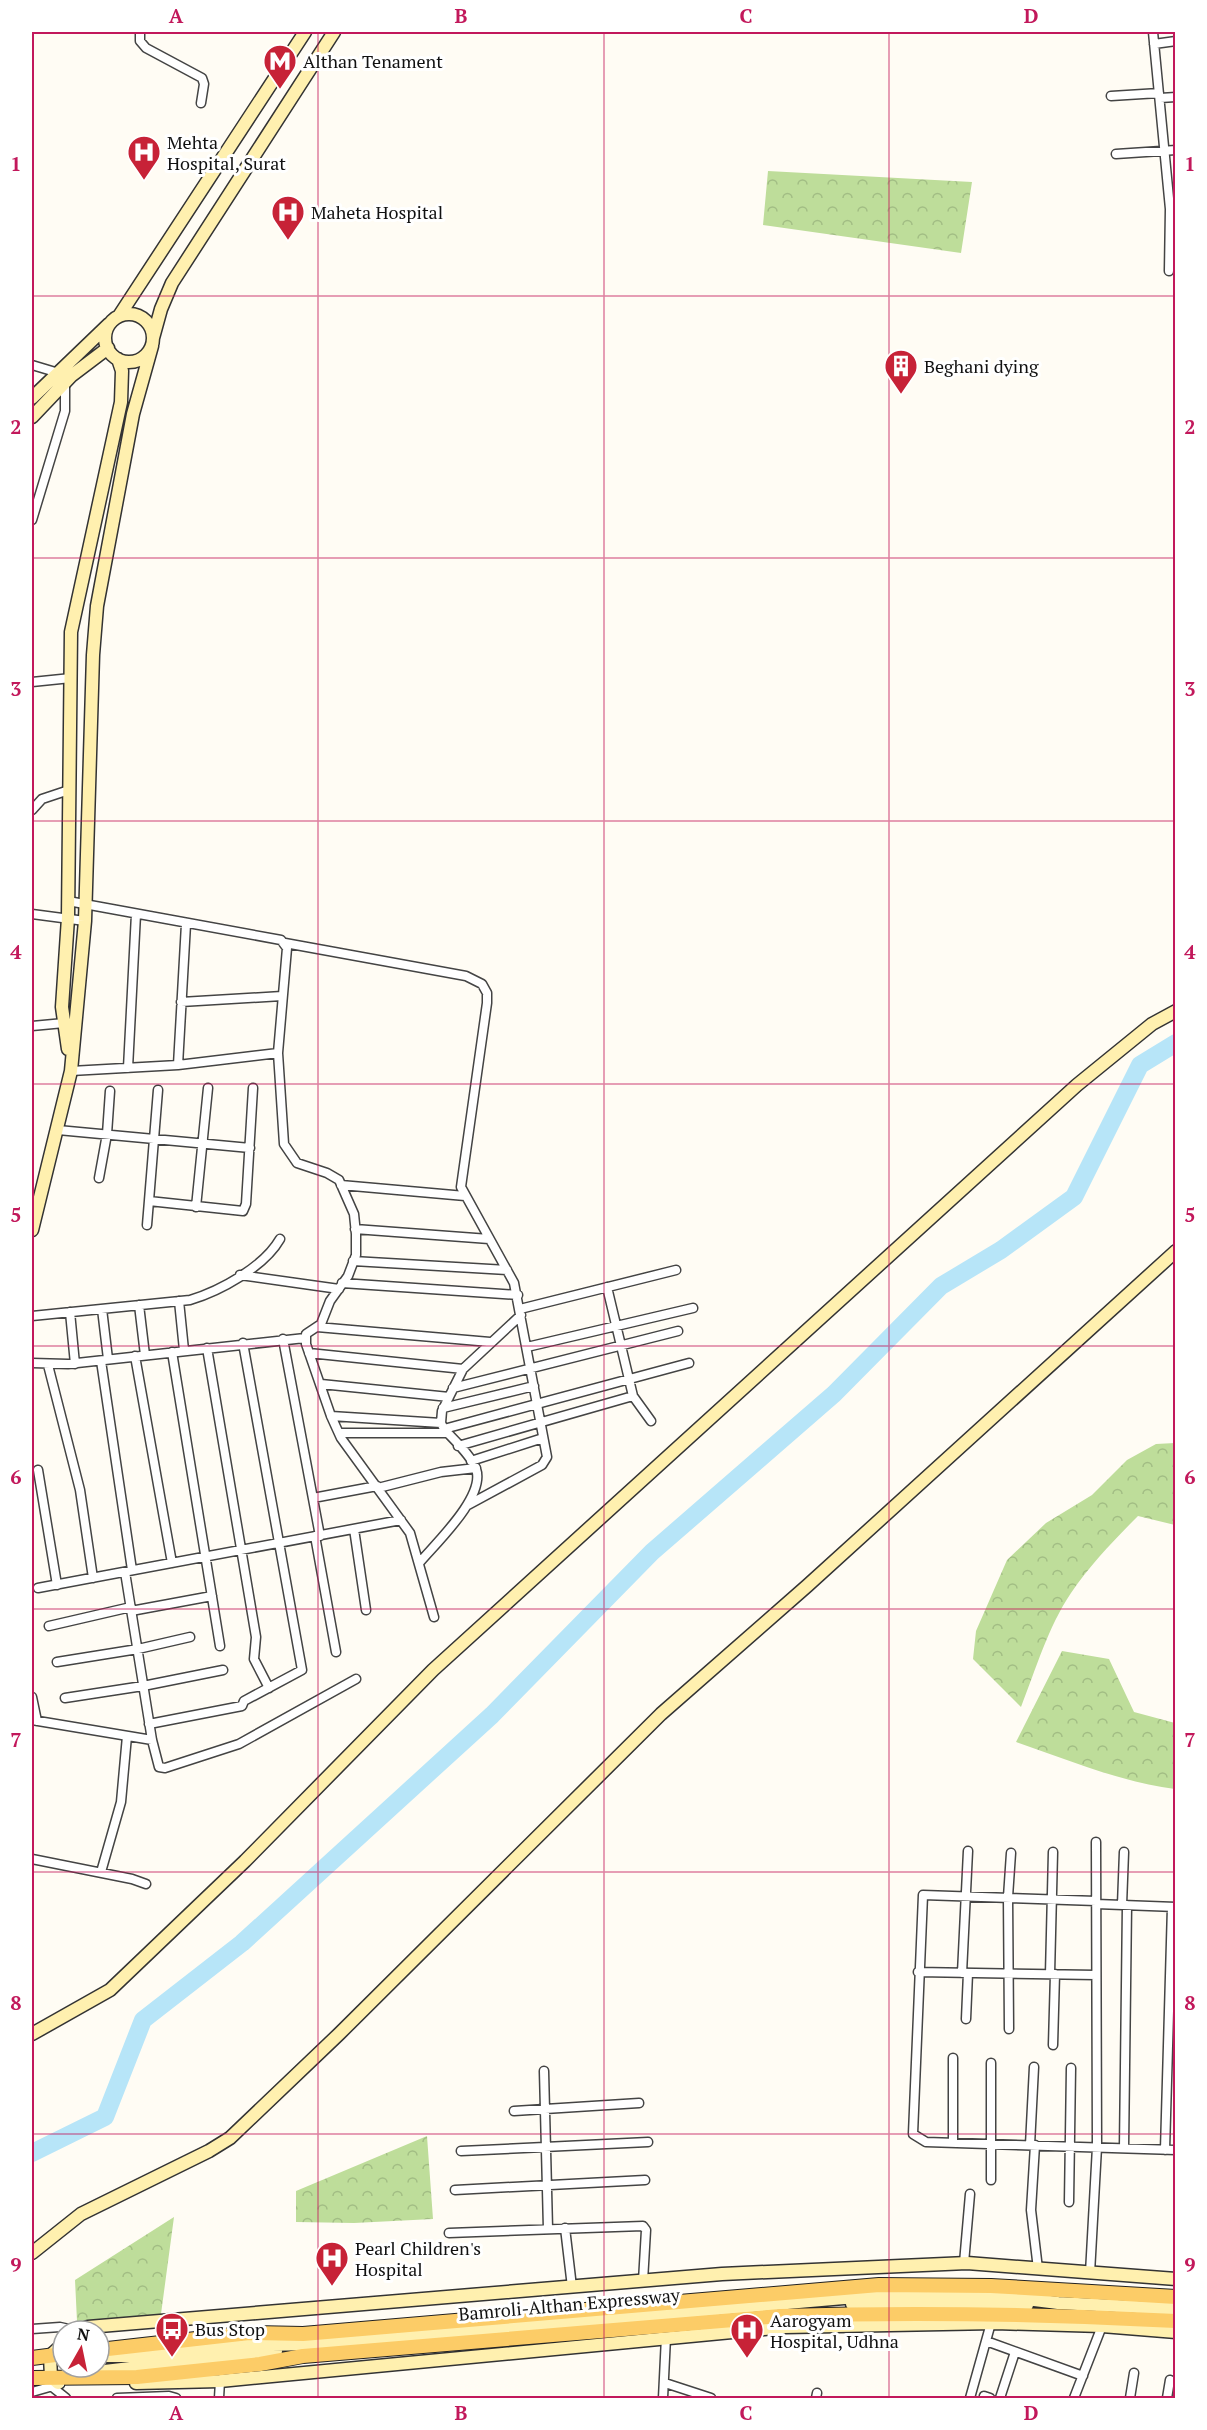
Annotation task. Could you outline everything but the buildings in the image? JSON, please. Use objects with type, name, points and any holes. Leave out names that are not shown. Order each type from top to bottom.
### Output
[{"type":"main road","points":[[111,2349],[249,2333],[303,2334],[879,2285],[991,2286],[1176,2298]]},
{"type":"main road","points":[[32,2378],[52,2381],[137,2377],[260,2364],[303,2356],[781,2316],[1054,2314],[1176,2321]]},
{"type":"main road","points":[[32,2358],[51,2356]]},
{"type":"street","points":[[140,32],[140,41],[146,48],[202,78],[204,84],[201,102]]},
{"type":"street","points":[[71,1071],[62,1007],[68,918],[71,632],[120,402],[122,371],[118,359],[108,348],[106,333],[305,32]]},
{"type":"street","points":[[32,1230],[71,1071],[85,921],[93,655],[97,606],[133,414],[161,309],[172,283],[334,32]]},
{"type":"street","points":[[1153,32],[1173,230],[1169,271]]},
{"type":"street","points":[[1154,44],[1176,41]]},
{"type":"street","points":[[1111,96],[1176,97]]},
{"type":"street","points":[[1116,154],[1176,150]]},
{"type":"street","points":[[32,417],[116,318],[134,314],[142,317],[148,323],[153,342]]},
{"type":"street","points":[[118,359],[134,361],[141,358],[153,342]]},
{"type":"street","points":[[32,398],[108,348]]},
{"type":"street","points":[[32,365],[65,377]]},
{"type":"street","points":[[32,520],[64,411],[65,377]]},
{"type":"street","points":[[32,682],[71,678]]},
{"type":"street","points":[[32,810],[42,799],[69,790]]},
{"type":"street","points":[[68,901],[466,976],[482,984],[487,993],[487,1003],[461,1188],[507,1270],[518,1295],[547,1457],[545,1464],[468,1505]]},
{"type":"street","points":[[32,914],[85,921]]},
{"type":"street","points":[[128,1068],[136,915]]},
{"type":"street","points":[[178,1065],[186,924]]},
{"type":"street","points":[[285,943],[287,948],[278,1053],[284,1144],[297,1163],[327,1173],[339,1180],[354,1214],[356,1229],[356,1255],[348,1276],[330,1301],[321,1324],[306,1334],[305,1338],[339,1434],[413,1540],[434,1617]]},
{"type":"street","points":[[181,1002],[282,996]]},
{"type":"street","points":[[32,2034],[110,1989],[244,1861],[439,1665],[1077,1085],[1152,1024],[1176,1011]]},
{"type":"street","points":[[32,1026],[64,1023]]},
{"type":"street","points":[[71,1071],[178,1065],[278,1053]]},
{"type":"street","points":[[196,1207],[208,1088]]},
{"type":"street","points":[[149,1201],[243,1211],[246,1204],[253,1088]]},
{"type":"street","points":[[147,1225],[158,1090]]},
{"type":"street","points":[[99,1178],[107,1134],[110,1091]]},
{"type":"street","points":[[58,1130],[250,1148]]},
{"type":"street","points":[[341,1185],[465,1196]]},
{"type":"street","points":[[356,1229],[489,1239]]},
{"type":"street","points":[[32,1316],[179,1301],[206,1295],[240,1275],[273,1251],[279,1239]]},
{"type":"street","points":[[32,2253],[81,2214],[230,2138],[339,2034],[661,1714],[807,1586],[1176,1251]]},
{"type":"street","points":[[353,1261],[507,1270]]},
{"type":"street","points":[[420,1562],[468,1505],[477,1483],[474,1465],[444,1429],[444,1408],[463,1369],[521,1312],[676,1270]]},
{"type":"street","points":[[240,1275],[341,1286],[518,1295]]},
{"type":"street","points":[[607,1287],[633,1395],[651,1421]]},
{"type":"street","points":[[179,1301],[184,1350]]},
{"type":"street","points":[[139,1305],[145,1355]]},
{"type":"street","points":[[527,1347],[693,1308]]},
{"type":"street","points":[[102,1309],[104,1360],[129,1571],[131,1609],[156,1764],[165,1768],[239,1744],[356,1679]]},
{"type":"street","points":[[70,1312],[75,1364]]},
{"type":"street","points":[[317,1327],[490,1342]]},
{"type":"street","points":[[321,1384],[451,1392],[531,1367],[678,1331]]},
{"type":"street","points":[[32,1363],[75,1364],[243,1343],[305,1338]]},
{"type":"street","points":[[283,1339],[313,1498],[336,1652]]},
{"type":"street","points":[[149,1724],[242,1706],[244,1701],[302,1670],[243,1343]]},
{"type":"street","points":[[207,1348],[256,1637],[254,1659],[269,1688]]},
{"type":"street","points":[[172,1352],[220,1646]]},
{"type":"street","points":[[309,1353],[463,1369]]},
{"type":"street","points":[[135,1356],[172,1563]]},
{"type":"street","points":[[339,1434],[444,1429],[689,1363]]},
{"type":"street","points":[[48,1365],[80,1490],[93,1578]]},
{"type":"street","points":[[444,1408],[534,1386]]},
{"type":"street","points":[[458,1446],[633,1395]]},
{"type":"street","points":[[331,1416],[444,1429]]},
{"type":"street","points":[[313,1498],[377,1487],[474,1465],[543,1438]]},
{"type":"street","points":[[38,1470],[57,1585]]},
{"type":"street","points":[[38,1588],[401,1520]]},
{"type":"street","points":[[354,1529],[366,1610]]},
{"type":"street","points":[[49,1626],[131,1609],[212,1596]]},
{"type":"street","points":[[57,1662],[138,1649],[190,1637]]},
{"type":"street","points":[[65,1698],[223,1670]]},
{"type":"street","points":[[32,1697],[34,1721],[152,1740]]},
{"type":"street","points":[[101,1872],[121,1802],[127,1736]]},
{"type":"street","points":[[1090,2273],[1097,2147],[1096,1842]]},
{"type":"street","points":[[966,2019],[965,1897],[968,1851]]},
{"type":"street","points":[[1009,2029],[1008,1897],[1011,1852]]},
{"type":"street","points":[[1053,1852],[1053,2045]]},
{"type":"street","points":[[1124,1852],[1124,2148]]},
{"type":"street","points":[[32,1859],[101,1872],[146,1884]]},
{"type":"street","points":[[1165,2150],[1174,1907],[1052,1899],[923,1895],[913,2134],[926,2142],[1097,2147],[1165,2150],[1176,2150]]},
{"type":"street","points":[[918,1972],[1096,1975]]},
{"type":"street","points":[[952,2058],[952,2143]]},
{"type":"street","points":[[991,2063],[991,2180]]},
{"type":"street","points":[[1034,2067],[1031,2210],[1038,2269]]},
{"type":"street","points":[[1069,2202],[1071,2068]]},
{"type":"street","points":[[544,2071],[548,2229]]},
{"type":"street","points":[[514,2111],[639,2103]]},
{"type":"street","points":[[461,2151],[648,2142]]},
{"type":"street","points":[[455,2190],[645,2180]]},
{"type":"street","points":[[964,2263],[970,2194]]},
{"type":"street","points":[[449,2233],[643,2226],[646,2230],[643,2281]]},
{"type":"street","points":[[565,2228],[572,2288]]},
{"type":"street","points":[[111,2325],[722,2274],[964,2263],[1176,2279]]},
{"type":"street","name":"Bamroli-Althan Expressway","points":[[321,2344],[820,2301],[878,2305],[995,2307],[1054,2314]]},
{"type":"street","points":[[52,2381],[220,2381],[785,2327],[991,2323],[1054,2314],[1176,2309]]},
{"type":"street","points":[[1054,2314],[1102,2326],[1176,2332]]},
{"type":"street","points":[[970,2398],[991,2323]]},
{"type":"street","points":[[1074,2398],[1102,2326]]},
{"type":"street","points":[[32,2329],[51,2328]]},
{"type":"street","points":[[663,2398],[666,2337]]},
{"type":"street","points":[[986,2341],[1083,2376]]},
{"type":"street","points":[[111,2356],[255,2345],[321,2344]]},
{"type":"street","points":[[32,2392],[52,2381],[321,2344]]},
{"type":"street","points":[[1000,2398],[1016,2352]]},
{"type":"street","points":[[1130,2398],[1134,2373]]},
{"type":"street","points":[[1167,2398],[1170,2380]]},
{"type":"street","points":[[52,2381],[66,2398]]},
{"type":"street","points":[[219,2398],[220,2381]]},
{"type":"street","points":[[665,2382],[711,2398]]},
{"type":"street","points":[[117,2398],[169,2396],[176,2398]]},
{"type":"green space","points":[[768,171],[972,182],[961,253],[763,225]]},
{"type":"green space","points":[[1175,1443],[1175,1525],[1138,1516],[1094,1563],[1063,1606],[1043,1648],[1021,1707],[973,1659],[976,1631],[1007,1560],[1046,1523],[1092,1495],[1127,1460],[1156,1444]]},
{"type":"green space","points":[[1062,1651],[1109,1659],[1134,1712],[1175,1723],[1175,1789],[1115,1776],[1016,1742]]},
{"type":"green space","points":[[427,2136],[433,2219],[354,2223],[296,2222],[296,2191]]},
{"type":"green space","points":[[174,2217],[161,2314],[111,2320],[77,2319],[75,2280]]},
{"type":"waterway","points":[[32,2153],[105,2117],[143,2020],[242,1943],[492,1715],[652,1552],[834,1394],[941,1286],[1001,1250],[1074,1197],[1140,1065],[1176,1043]]},
{"type":"place","name":"Althan Tenament","points":[[280,90]]},
{"type":"place","name":"Mehta Hospital, Surat","points":[[144,181]]},
{"type":"place","name":"Maheta Hospital","points":[[288,241]]},
{"type":"place","name":"Beghani dying","points":[[901,395]]},
{"type":"place","name":"Pearl Children's Hospital","points":[[332,2287]]},
{"type":"place","name":"Bus Stop","points":[[172,2358]]},
{"type":"place","name":"Aarogyam Hospital, Udhna","points":[[747,2359]]}]
